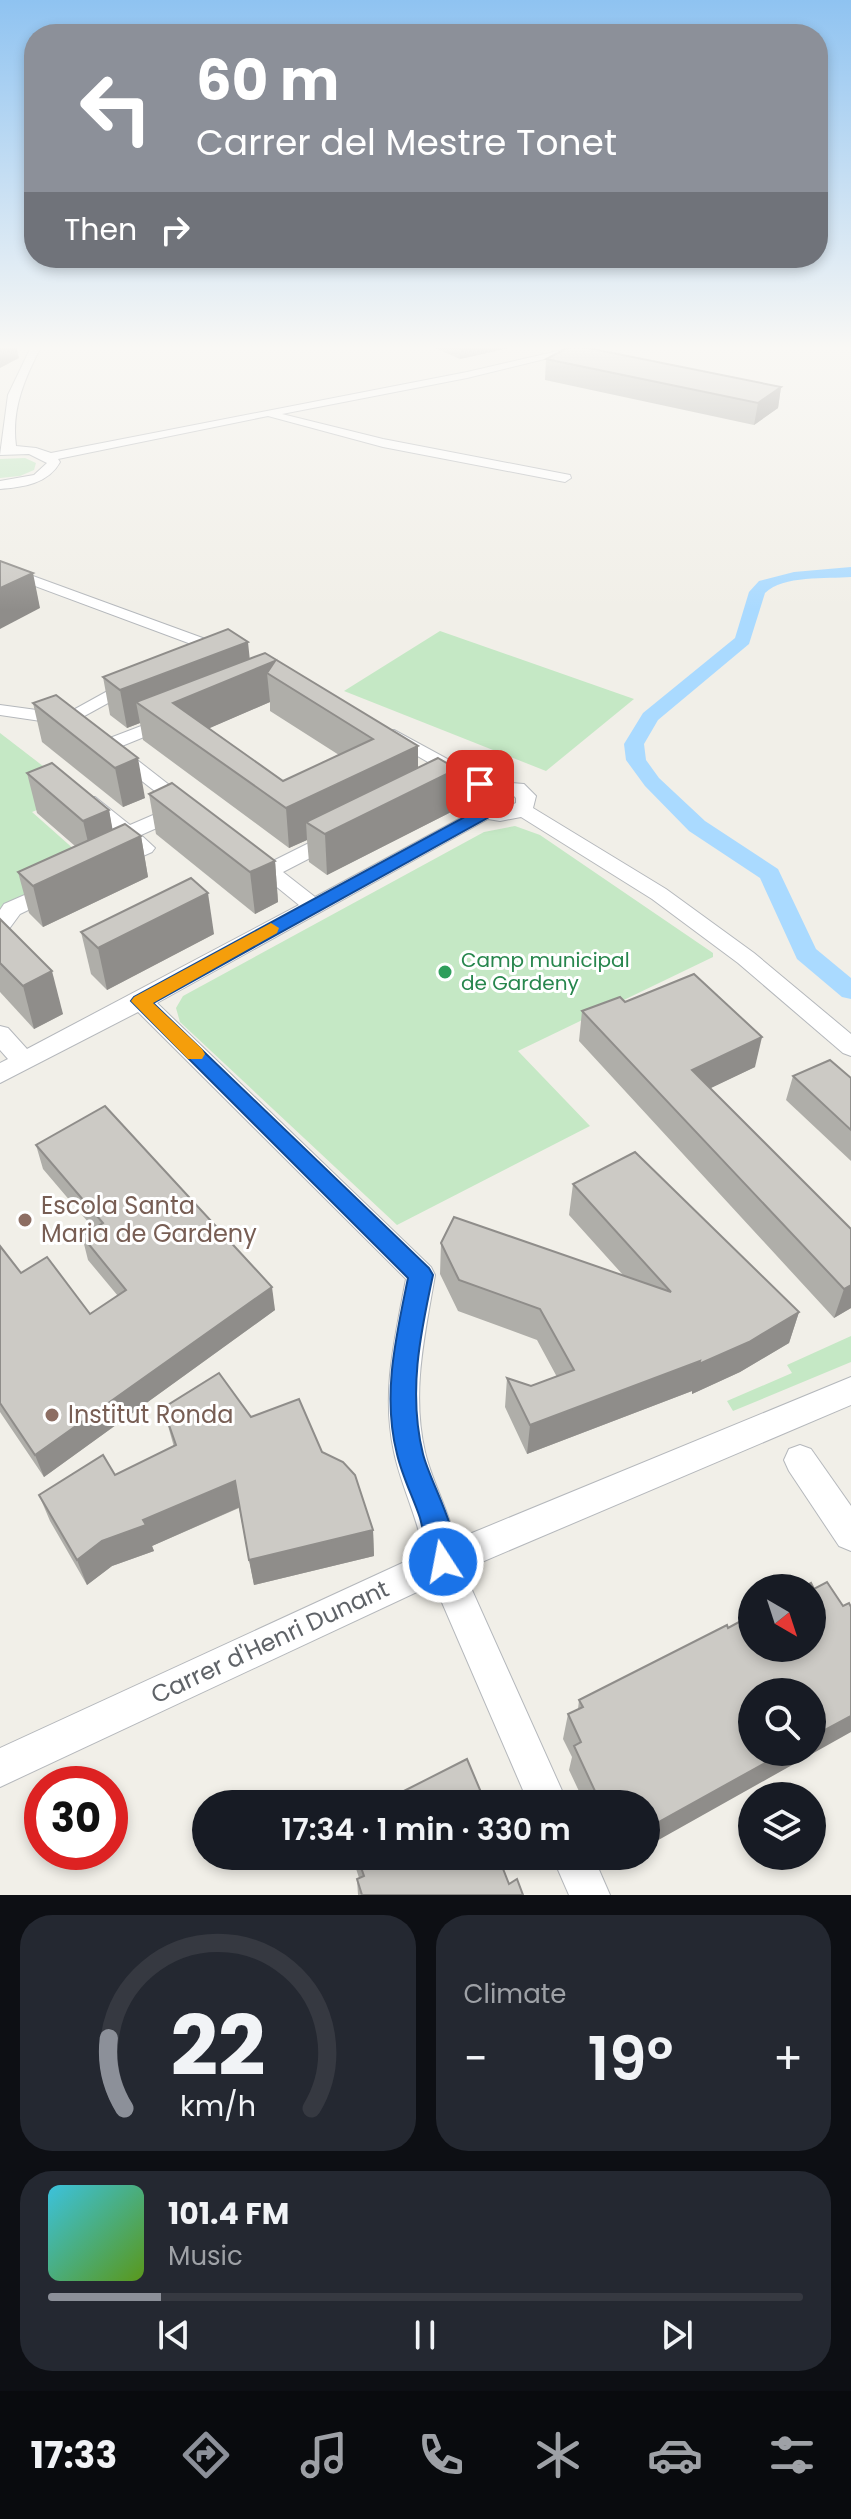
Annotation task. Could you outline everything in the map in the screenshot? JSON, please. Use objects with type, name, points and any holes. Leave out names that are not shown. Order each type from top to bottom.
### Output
[{"type":"street","points":[[50,457],[167,433]]},
{"type":"street","points":[[346,433],[565,478]]},
{"type":"street","points":[[0,485],[22,483],[46,474],[54,462],[50,457],[34,451],[5,451]]},
{"type":"street","points":[[0,568],[242,659]]},
{"type":"street","points":[[176,658],[203,642]]},
{"type":"street","points":[[90,732],[149,673]]},
{"type":"street","points":[[0,710],[90,732],[180,716]]},
{"type":"street","points":[[382,728],[485,787]]},
{"type":"street","points":[[90,732],[192,812],[127,834]]},
{"type":"street","points":[[436,788],[464,774]]},
{"type":"street","points":[[509,785],[523,791],[528,800],[523,810],[509,815],[486,812],[478,808],[473,800],[475,794],[485,787],[509,785]]},
{"type":"street","points":[[78,793],[145,848],[92,872]]},
{"type":"street","points":[[523,810],[659,894],[746,958],[851,1047]]},
{"type":"street","points":[[0,1074],[141,1001],[486,812]]},
{"type":"street","points":[[269,871],[352,829]]},
{"type":"street","points":[[234,843],[312,905]]},
{"type":"street","points":[[1,924],[12,909],[65,885]]},
{"type":"street","points":[[141,1001],[421,1275],[406,1343],[402,1407],[410,1455],[435,1522],[443,1562],[543,1790]]},
{"type":"street","points":[[0,1034],[24,1062]]},
{"type":"street","name":"Carrer d'Henri Dunant","points":[[0,1768],[443,1562],[851,1391]]},
{"type":"street","points":[[800,1460],[851,1534]]},
{"type":"street","points":[[578,1870],[590,1895]]},
{"type":"green space","points":[[25,458],[36,463],[34,470],[20,476],[0,478],[0,459]]},
{"type":"green space","points":[[440,631],[634,699],[546,771],[344,691]]},
{"type":"green space","points":[[0,733],[78,793],[32,812],[94,867],[0,910]]},
{"type":"green space","points":[[515,826],[540,835],[713,953],[713,957],[518,1051],[590,1126],[397,1225],[180,1022],[176,1008],[183,996],[484,832]]},
{"type":"green space","points":[[851,1336],[851,1362],[733,1411],[727,1401],[792,1373],[787,1365]]},
{"type":"building","points":[[0,561],[33,573],[0,588]]},
{"type":"building","points":[[228,629],[248,642],[120,690],[103,677]]},
{"type":"building","points":[[265,653],[418,746],[286,808],[136,702]],"holes":[[[275,661],[267,673],[373,739],[283,781],[173,703]]]},
{"type":"building","points":[[56,695],[138,758],[115,768],[33,703]]},
{"type":"building","points":[[438,758],[457,769],[325,834],[306,822]]},
{"type":"building","points":[[52,763],[109,810],[83,821],[27,773]]},
{"type":"building","points":[[172,783],[275,861],[250,872],[149,794]]},
{"type":"building","points":[[125,824],[141,836],[33,886],[18,872]]},
{"type":"building","points":[[191,878],[208,893],[98,948],[81,932]]},
{"type":"building","points":[[0,919],[52,971],[23,986],[0,963]]},
{"type":"building","points":[[694,974],[762,1037],[692,1070],[851,1229],[851,1285],[844,1289],[582,1011],[620,997],[625,1002]]},
{"type":"building","points":[[830,1060],[851,1078],[851,1130],[793,1076]]},
{"type":"building","points":[[105,1106],[272,1287],[35,1455],[0,1403],[0,1246],[21,1273],[47,1257],[90,1314],[126,1290],[82,1236],[103,1223],[36,1145]]},
{"type":"building","points":[[635,1152],[799,1312],[749,1342],[699,1364],[700,1361],[530,1425],[507,1378],[531,1386],[574,1370],[540,1309],[459,1280],[441,1243],[454,1217],[671,1292],[573,1184]]},
{"type":"building","points":[[219,1373],[251,1417],[299,1399],[322,1452],[343,1462],[355,1475],[373,1530],[249,1560],[235,1481],[143,1520],[146,1525],[102,1541],[77,1560],[39,1495],[103,1455],[115,1475],[176,1445],[163,1408]]},
{"type":"building","points":[[826,1583],[843,1606],[849,1603],[851,1607],[851,1716],[826,1729],[826,1678],[738,1678],[738,1766],[760,1766],[660,1821],[660,1790],[594,1790],[574,1746],[581,1742],[568,1714],[583,1707],[579,1700],[727,1625],[728,1628],[738,1623],[738,1662],[826,1662]]},
{"type":"building","points":[[467,1759],[480,1790],[406,1790]]},
{"type":"building","points":[[362,1870],[504,1870],[509,1884],[517,1879],[523,1895],[362,1895],[357,1879],[364,1876]]},
{"type":"waterway","points":[[851,572],[794,577],[765,584],[757,592],[743,640],[650,717],[634,744],[636,760],[652,782],[697,826],[770,874],[806,953],[851,991]]},
{"type":"slow traffic","points":[[195,1054],[141,1001],[271,928]]},
{"type":"place","name":"Camp municipal de Gardeny","points":[[445,972]]},
{"type":"place","name":"Escola Santa Maria de Gardeny","points":[[25,1220]]},
{"type":"place","name":"Institut Ronda","points":[[52,1415]]},
{"type":"route","points":[[443,1562],[435,1522],[410,1455],[402,1407],[406,1343],[421,1275],[141,1001],[486,812],[478,808],[473,800],[475,794],[485,787],[480,784]]}]
